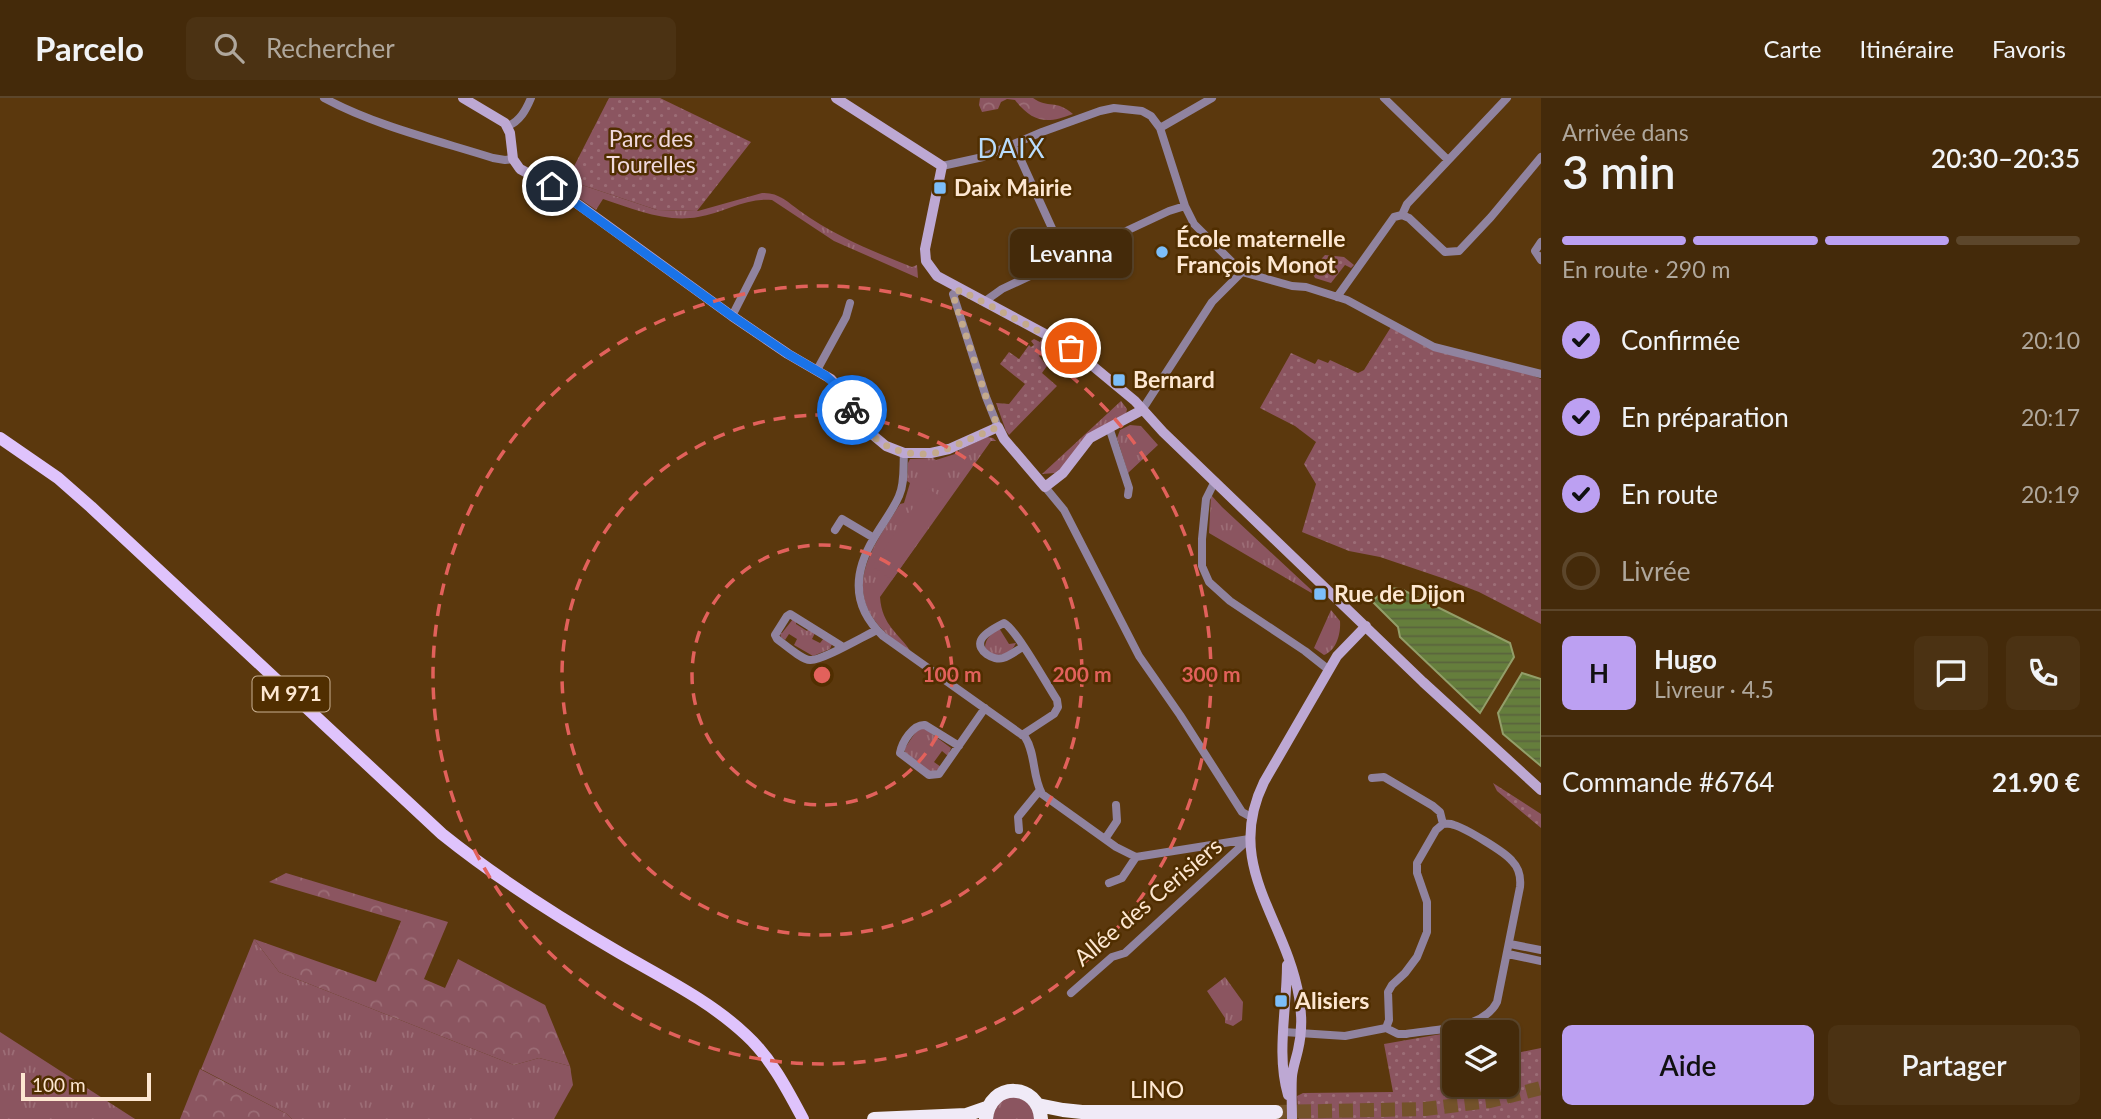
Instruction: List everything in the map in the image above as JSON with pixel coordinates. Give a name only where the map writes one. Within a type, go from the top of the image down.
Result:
[{"type":"highway","name":"LINO","points":[[874,1119],[988,1113],[998,1096],[1015,1091],[1028,1095],[1039,1112],[1054,1109],[1082,1112],[1276,1112]]},
{"type":"main road","name":"M 971","points":[[0,438],[58,478],[91,507],[442,834],[538,904],[686,992],[748,1036],[766,1056],[803,1119]]},
{"type":"street","points":[[324,98],[356,114],[441,142],[492,158],[513,159]]},
{"type":"street","points":[[463,98],[508,126],[513,159],[524,171],[557,189],[732,316],[817,370],[839,388],[857,419],[886,446],[904,453],[940,452],[998,427]]},
{"type":"street","points":[[508,126],[515,123],[525,111],[531,98]]},
{"type":"street","points":[[836,98],[942,166],[983,157],[1114,103],[1147,113],[1160,128],[1185,206],[1194,224],[1242,272],[1337,297],[1434,347],[1541,374]]},
{"type":"street","points":[[1160,128],[1212,98]]},
{"type":"street","points":[[1384,98],[1448,160]]},
{"type":"street","points":[[1402,215],[1407,204],[1507,98]]},
{"type":"street","points":[[1014,145],[1066,258]]},
{"type":"street","points":[[1337,297],[1391,219],[1402,215],[1409,218],[1445,252],[1459,251],[1541,157]]},
{"type":"street","points":[[942,166],[925,258],[928,267],[960,290],[1071,348],[1135,401],[1366,626],[1541,790]]},
{"type":"street","points":[[986,303],[1002,289],[1185,206]]},
{"type":"street","points":[[1541,242],[1535,251],[1541,260]]},
{"type":"street","points":[[732,316],[757,267],[762,251]]},
{"type":"street","points":[[1045,487],[1063,472],[1090,438],[1142,410],[1212,302],[1242,272]]},
{"type":"street","points":[[960,290],[953,295],[986,397],[1004,439],[1065,510],[1139,656],[1242,812],[1251,817]]},
{"type":"street","points":[[817,370],[846,317],[850,303]]},
{"type":"street","points":[[1109,427],[1129,488],[1128,495]]},
{"type":"street","points":[[904,453],[899,498],[862,562],[859,586],[863,608],[877,630],[1022,735],[1030,748],[1040,790],[1045,797],[1129,855],[1136,857],[1249,839]]},
{"type":"street","points":[[1215,481],[1206,499],[1202,539],[1202,566],[1209,582],[1230,601],[1329,670]]},
{"type":"street","points":[[835,530],[842,519],[874,538]]},
{"type":"street","points":[[843,647],[790,614],[775,635],[810,660],[843,647],[877,630]]},
{"type":"street","points":[[1022,735],[1054,714],[1058,707],[1057,700],[1023,646],[1009,625],[1004,623],[982,638],[980,643],[986,654],[996,659],[1004,658],[1023,646]]},
{"type":"street","points":[[1292,1113],[1292,1075],[1301,1033],[1299,997],[1294,975],[1252,863],[1249,839],[1251,817],[1264,782],[1341,650],[1366,626]]},
{"type":"street","points":[[959,746],[920,724],[915,727],[900,753],[929,775],[939,774],[959,746],[985,708]]},
{"type":"street","points":[[1372,778],[1384,777],[1433,806],[1440,812],[1443,824]]},
{"type":"street","points":[[1020,831],[1018,817],[1040,790]]},
{"type":"street","points":[[1105,839],[1116,821],[1116,805]]},
{"type":"street","points":[[1284,1032],[1345,1036],[1386,1028],[1398,1034],[1406,1034],[1467,1024],[1486,1017],[1497,1002],[1521,883],[1515,864],[1505,855],[1451,824],[1443,824],[1436,830],[1417,863],[1417,873],[1427,902],[1427,932],[1417,957],[1388,992],[1390,1020],[1386,1028]]},
{"type":"street","name":"Allée des Cerisiers","points":[[1071,993],[1112,957],[1125,953],[1249,839]]},
{"type":"street","points":[[1109,883],[1122,878],[1136,857]]},
{"type":"street","points":[[1510,944],[1541,950]]},
{"type":"street","points":[[1508,954],[1541,961]]},
{"type":"street","points":[[1287,959],[1283,1073],[1292,1113]]},
{"type":"green space","name":"Parc des Tourelles","points":[[609,98],[660,98],[751,142],[697,211],[657,210],[567,180]]},
{"type":"green space","points":[[980,98],[1033,98],[1067,109],[1073,114],[1056,119],[1041,119],[1028,113],[1015,100],[1007,99],[1001,102],[998,109],[982,112]]},
{"type":"green space","points":[[567,180],[657,210],[698,211],[762,193],[773,194],[854,242],[912,267],[917,265],[918,278],[834,241],[772,200],[744,203],[698,217],[674,218],[650,214],[603,199],[596,210],[563,187]]},
{"type":"green space","points":[[1325,255],[1344,257],[1354,265],[1351,268],[1345,265],[1331,283],[1315,278],[1311,270]]},
{"type":"green space","points":[[1391,327],[1432,350],[1524,372],[1541,379],[1541,624],[1479,592],[1448,580],[1380,557],[1349,551],[1302,532],[1316,484],[1304,464],[1316,442],[1295,426],[1260,408],[1291,353],[1315,364],[1318,359],[1328,363],[1330,360],[1358,373],[1364,370]]},
{"type":"green space","points":[[1042,338],[1063,349],[1074,360],[1063,354],[1059,358],[1046,348],[1039,356],[1047,366],[1042,373],[1057,386],[1009,435],[996,403],[1009,404],[1025,384],[1000,364],[1009,352],[1019,359],[1029,345],[1034,345],[1031,341],[1034,339],[1040,342]]},
{"type":"green space","points":[[1121,401],[1127,409],[1126,414],[1055,473],[1042,474]]},
{"type":"green space","points":[[1130,425],[1141,426],[1158,445],[1128,473],[1117,438],[1120,430]]},
{"type":"green space","points":[[987,437],[996,441],[991,441],[880,597],[884,615],[911,652],[888,635],[869,612],[863,580],[866,564],[881,534],[900,504],[904,503],[910,483],[907,481],[910,459],[936,460],[958,453],[959,450]]},
{"type":"green space","points":[[927,488],[947,501],[892,580],[872,566]]},
{"type":"green space","points":[[1211,495],[1222,507],[1320,598],[1209,533]]},
{"type":"green space","points":[[1331,610],[1340,621],[1340,631],[1335,646],[1324,655],[1314,648]]},
{"type":"green space","points":[[793,619],[807,631],[809,629],[815,633],[812,639],[820,643],[824,638],[832,644],[830,649],[813,656],[794,645],[797,639],[789,634],[785,640],[781,637],[780,633]]},
{"type":"green space","points":[[999,628],[1009,644],[1016,643],[1012,650],[993,655],[985,645],[989,636]]},
{"type":"green space","points":[[924,728],[951,748],[948,756],[942,751],[934,762],[941,767],[935,771],[928,771],[905,752],[917,730]]},
{"type":"green space","points":[[1493,783],[1541,814],[1541,828],[1497,791]]},
{"type":"green space","points":[[286,873],[448,922],[424,979],[445,988],[458,959],[545,1005],[570,1066],[539,1058],[514,1065],[279,972],[254,939],[376,982],[401,921],[269,882]]},
{"type":"green space","points":[[254,939],[279,972],[514,1065],[539,1058],[570,1066],[573,1085],[554,1119],[292,1119],[201,1069]]},
{"type":"green space","points":[[1225,977],[1243,1002],[1242,1020],[1233,1026],[1225,1023],[1225,1018],[1207,991]]},
{"type":"green space","points":[[0,1032],[135,1119],[0,1119]]},
{"type":"green space","points":[[1442,1034],[1442,1097],[1519,1097],[1519,1053],[1541,1048],[1541,1119],[1299,1119],[1297,1096],[1303,1093],[1393,1092],[1384,1044]]},
{"type":"green space","points":[[200,1069],[287,1114],[292,1119],[180,1119]]},
{"type":"green space","points":[[1011,1096],[1028,1103],[1035,1119],[992,1119],[998,1101]]},
{"type":"shaded area","points":[[1388,588],[1401,589],[1510,643],[1514,657],[1480,713],[1400,637],[1398,627],[1372,601]]},
{"type":"shaded area","points":[[1522,673],[1541,679],[1541,766],[1503,734],[1498,713]]},
{"type":"tunnel","points":[[1276,1112],[1425,1109],[1490,1101],[1541,1088]]},
{"type":"way so far","points":[[852,410],[877,440],[904,453],[940,452],[998,427],[953,295],[960,290],[1071,348]]},
{"type":"place","name":"Daix Mairie","points":[[940,188]]},
{"type":"place","name":"École maternelle François Monot","points":[[1162,252]]},
{"type":"place","name":"Levanna","points":[[1071,348]]},
{"type":"place","name":"Bernard","points":[[1119,380]]},
{"type":"place","name":"Rue de Dijon","points":[[1320,594]]},
{"type":"place","name":"Alisiers","points":[[1281,1001]]},
{"type":"district","name":"DAIX","points":[[1012,149]]},
{"type":"route","points":[[552,186],[732,316],[826,376],[844,394],[852,410]]}]
